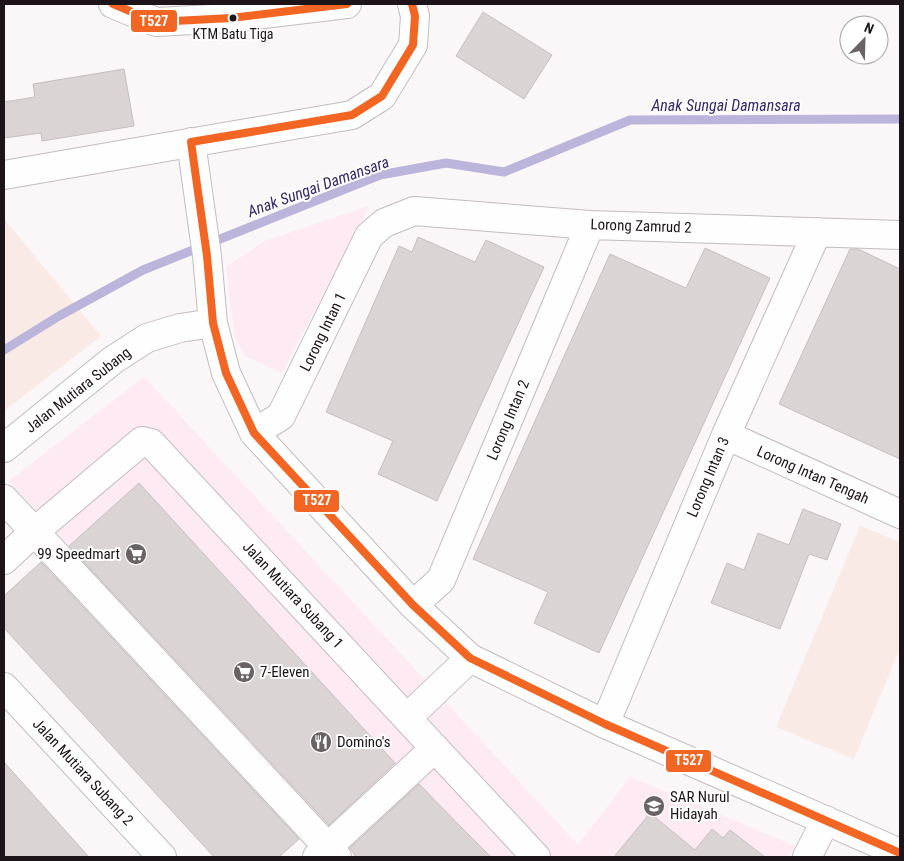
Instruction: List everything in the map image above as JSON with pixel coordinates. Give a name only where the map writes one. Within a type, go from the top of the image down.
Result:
[{"type":"street","points":[[112,4],[156,22],[231,18],[348,4]]},
{"type":"street","points":[[4,175],[352,115],[382,96],[413,45],[415,16],[412,4]]},
{"type":"street","points":[[191,142],[207,256],[213,323],[226,373],[254,433],[413,604],[470,658],[605,724],[900,853]]},
{"type":"street","name":"Lorong Zamrud 2","points":[[384,223],[414,212],[590,225],[900,235]]},
{"type":"street","name":"Lorong Intan 1","points":[[254,433],[281,416],[369,236],[384,223]]},
{"type":"street","name":"Lorong Intan 2","points":[[413,604],[441,580],[590,225]]},
{"type":"street","name":"Lorong Intan 3","points":[[605,724],[726,435],[817,232]]},
{"type":"street","name":"Jalan Mutiara Subang","points":[[4,448],[112,360],[147,338],[180,328],[213,323]]},
{"type":"street","name":"Lorong Intan Tengah","points":[[726,435],[900,514]]},
{"type":"street","name":"Jalan Mutiara Subang 1","points":[[34,532],[142,441],[151,443],[536,857]]},
{"type":"street","points":[[4,499],[327,854],[435,748]]},
{"type":"street","points":[[4,560],[34,532]]},
{"type":"street","points":[[407,718],[470,658]]},
{"type":"street","name":"Jalan Mutiara Subang 2","points":[[4,687],[162,857]]},
{"type":"street","points":[[807,857],[826,820]]},
{"type":"shaded area","points":[[369,206],[282,373],[245,356],[235,338],[226,267],[265,241]]},
{"type":"shaded area","points":[[4,219],[101,336],[4,411]]},
{"type":"shaded area","points":[[144,377],[578,845],[630,777],[795,846],[789,857],[354,857],[9,481]]},
{"type":"shaded area","points":[[860,526],[900,542],[900,648],[854,759],[776,727]]},
{"type":"building","points":[[483,12],[552,55],[524,99],[456,56]]},
{"type":"building","points":[[124,69],[134,126],[42,141],[41,133],[4,138],[4,102],[35,97],[33,84]]},
{"type":"building","points":[[418,237],[475,262],[486,240],[544,267],[437,501],[378,474],[393,441],[326,412],[399,246],[412,252]]},
{"type":"building","points":[[705,248],[770,278],[599,653],[534,623],[548,592],[473,559],[610,254],[686,288]]},
{"type":"building","points":[[850,249],[858,249],[900,269],[900,459],[779,404]]},
{"type":"building","points":[[139,483],[395,763],[329,825],[69,546]]},
{"type":"building","points":[[803,509],[841,524],[827,560],[809,554],[780,629],[711,603],[727,563],[744,570],[758,533],[789,545]]},
{"type":"building","points":[[41,562],[299,839],[279,857],[214,857],[4,628],[4,596]]},
{"type":"building","points":[[4,762],[45,808],[89,857],[4,857]]},
{"type":"building","points":[[419,784],[491,857],[356,857],[350,848]]},
{"type":"building","points":[[650,813],[695,850],[712,829],[723,838],[730,830],[765,857],[614,857]]},
{"type":"waterway","name":"Anak Sungai Damansara","points":[[4,350],[59,316],[143,270],[380,175],[446,163],[504,172],[630,120],[900,119]]},
{"type":"transit line","name":"T527","points":[[113,4],[156,22],[231,18],[347,4]]},
{"type":"transit line","name":"T527","points":[[412,4],[415,16],[413,45],[382,96],[352,115],[191,142],[207,256],[213,323],[226,373],[254,433],[413,605],[470,658],[605,724],[900,853]]},
{"type":"place","name":"KTM Batu Tiga","points":[[233,18]]},
{"type":"place","name":"99 Speedmart","points":[[136,554]]},
{"type":"place","name":"7-Eleven","points":[[244,672]]},
{"type":"place","name":"Domino's","points":[[321,742]]},
{"type":"place","name":"SAR Nurul Hidayah","points":[[654,806]]}]
